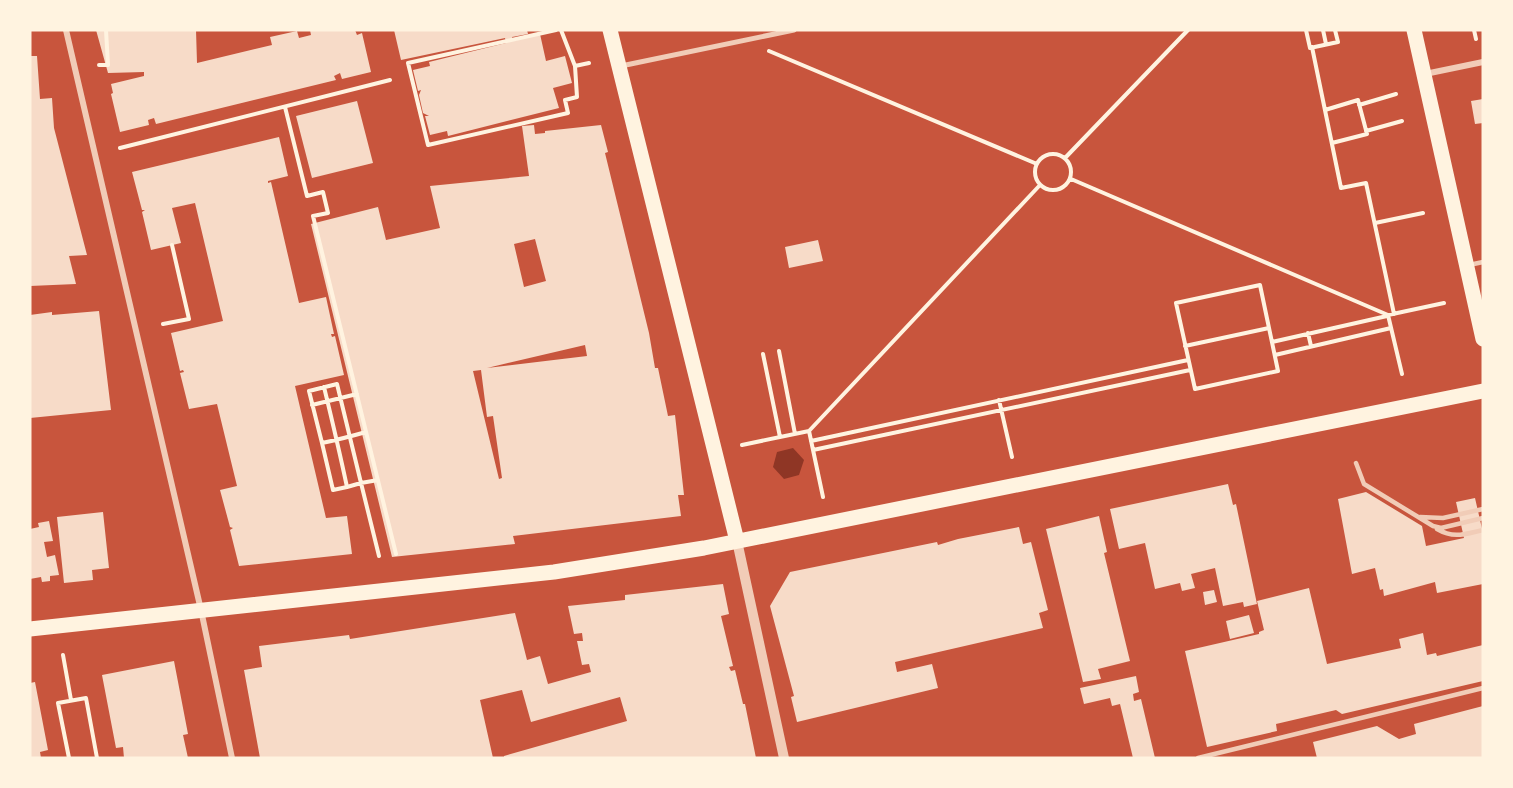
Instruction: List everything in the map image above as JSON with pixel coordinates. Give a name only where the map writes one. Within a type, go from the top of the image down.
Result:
[{"type":"main road","points":[[610,30],[736,541]]},
{"type":"main road","points":[[1414,30],[1483,339]]},
{"type":"main road","points":[[30,629],[554,572],[736,541],[1483,391]]},
{"type":"street","points":[[66,30],[201,610],[232,758]]},
{"type":"street","points":[[619,66],[794,30]]},
{"type":"street","points":[[1424,74],[1483,62]]},
{"type":"street","points":[[736,541],[784,758]]},
{"type":"lane","points":[[1467,265],[1483,262]]},
{"type":"lane","points":[[1356,463],[1364,484],[1447,535],[1483,530]]},
{"type":"lane","points":[[1418,517],[1443,518],[1483,509]]},
{"type":"lane","points":[[1432,526],[1441,528],[1483,518]]},
{"type":"lane","points":[[1198,758],[1483,688]]},
{"type":"path","points":[[99,65],[108,65],[106,30]]},
{"type":"path","points":[[556,30],[408,63],[428,145],[568,113],[565,100],[577,97],[575,66],[561,30]]},
{"type":"path","points":[[1065,158],[1188,30]]},
{"type":"path","points":[[1306,30],[1310,48],[1312,47],[1341,188],[1366,183],[1394,314]]},
{"type":"path","points":[[1323,30],[1326,44]]},
{"type":"path","points":[[1312,47],[1338,42],[1335,30]]},
{"type":"path","points":[[1474,30],[1476,39]]},
{"type":"path","points":[[744,41],[1036,164]]},
{"type":"path","points":[[575,66],[589,63]]},
{"type":"path","points":[[120,148],[390,80]]},
{"type":"path","points":[[1359,105],[1396,94]]},
{"type":"path","points":[[1325,110],[1358,100],[1367,134],[1332,143]]},
{"type":"path","points":[[285,107],[307,196],[322,192],[328,213],[314,216],[396,554]]},
{"type":"path","points":[[1366,131],[1402,121]]},
{"type":"path","points":[[1059,154],[1065,158],[1072,170],[1071,179],[1067,185],[1058,190],[1047,190],[1035,178],[1036,164],[1042,157],[1059,154]]},
{"type":"path","points":[[1071,179],[1388,315]]},
{"type":"path","points":[[742,445],[809,431],[1040,185]]},
{"type":"path","points":[[1375,223],[1423,213]]},
{"type":"path","points":[[163,324],[189,319],[172,245]]},
{"type":"path","points":[[1260,285],[1269,328],[1278,371],[1195,389],[1176,303],[1260,285]]},
{"type":"path","points":[[1272,342],[1444,303]]},
{"type":"path","points":[[1388,315],[1402,374]]},
{"type":"path","points":[[1185,346],[1269,328]]},
{"type":"path","points":[[1275,355],[1391,328]]},
{"type":"path","points":[[1308,333],[1311,346]]},
{"type":"path","points":[[779,351],[795,434]]},
{"type":"path","points":[[763,354],[780,437]]},
{"type":"path","points":[[811,441],[1188,360]]},
{"type":"path","points":[[1155,367],[1157,378]]},
{"type":"path","points":[[813,450],[1190,370]]},
{"type":"path","points":[[1082,382],[1085,393]]},
{"type":"path","points":[[378,480],[361,483],[333,490],[309,391],[338,384],[361,483],[379,556]]},
{"type":"path","points":[[324,387],[347,487]]},
{"type":"path","points":[[312,405],[357,394]]},
{"type":"path","points":[[999,400],[1012,457]]},
{"type":"path","points":[[878,426],[880,436]]},
{"type":"path","points":[[809,431],[823,497]]},
{"type":"path","points":[[322,443],[366,432]]},
{"type":"path","points":[[63,656],[71,700]]},
{"type":"path","points":[[69,758],[58,703],[86,698],[97,758]]},
{"type":"shaded area","points":[[793,448],[804,460],[799,475],[784,479],[773,467],[777,452]]},
{"type":"building","points":[[96,30],[196,30],[197,63],[272,45],[270,37],[297,31],[299,38],[311,35],[310,30],[355,30],[357,35],[362,33],[371,72],[342,79],[340,73],[334,76],[336,80],[156,124],[154,118],[148,120],[149,125],[120,132],[111,94],[113,93],[111,84],[144,76],[144,72],[108,73]]},
{"type":"building","points":[[394,30],[527,30],[528,34],[512,37],[513,41],[540,34],[546,61],[565,56],[572,83],[553,88],[559,108],[448,136],[447,131],[430,135],[425,116],[429,116],[423,113],[419,95],[421,90],[418,91],[413,70],[430,66],[429,62],[506,43],[505,38],[401,60]]},
{"type":"building","points":[[30,56],[37,56],[40,99],[52,98],[54,128],[87,255],[69,256],[76,284],[30,286]]},
{"type":"building","points":[[1483,99],[1483,123],[1475,124],[1471,101]]},
{"type":"building","points":[[357,101],[373,163],[312,178],[296,116]]},
{"type":"building","points":[[534,125],[535,134],[601,125],[608,152],[605,153],[649,333],[655,368],[658,368],[668,416],[675,415],[684,495],[678,495],[681,516],[513,536],[515,544],[392,557],[311,224],[378,207],[386,240],[440,228],[430,186],[529,176],[522,126]],"holes":[[[535,239],[546,281],[524,287],[514,244]],[[585,345],[587,356],[487,368]],[[481,370],[487,417],[493,416],[502,478],[499,479],[473,371]]]},
{"type":"building","points":[[279,137],[288,176],[268,181],[268,183],[271,182],[299,303],[326,297],[334,334],[331,334],[332,337],[335,336],[344,375],[295,386],[326,518],[347,516],[352,554],[239,566],[230,530],[233,528],[230,527],[220,490],[237,486],[217,404],[189,409],[180,373],[184,372],[180,371],[171,333],[223,321],[195,203],[172,208],[181,243],[151,250],[142,212],[145,210],[142,210],[132,172]]},
{"type":"building","points":[[818,240],[823,261],[789,268],[785,247]]},
{"type":"building","points":[[99,311],[111,410],[30,418],[30,315]]},
{"type":"building","points":[[1228,484],[1233,505],[1236,504],[1257,604],[1244,607],[1243,602],[1223,606],[1215,568],[1191,574],[1195,588],[1182,591],[1180,583],[1155,589],[1145,543],[1119,549],[1110,509]]},
{"type":"building","points":[[1366,492],[1422,526],[1426,546],[1464,538],[1456,502],[1475,498],[1483,533],[1483,584],[1437,593],[1435,582],[1384,596],[1383,589],[1380,590],[1375,568],[1352,574],[1338,499]]},
{"type":"building","points":[[103,512],[109,568],[92,570],[93,580],[64,583],[57,517]]},
{"type":"building","points":[[1099,516],[1107,552],[1104,553],[1130,661],[1098,669],[1101,679],[1083,682],[1046,529]]},
{"type":"building","points":[[49,521],[53,541],[44,542],[47,557],[55,555],[59,575],[50,576],[50,581],[42,582],[41,577],[30,579],[30,529],[39,527],[38,523]]},
{"type":"building","points":[[1019,527],[1023,544],[1031,542],[1048,610],[1039,613],[1043,628],[895,662],[897,672],[932,664],[938,688],[797,722],[791,697],[794,696],[770,606],[790,572],[937,542],[938,545]]},
{"type":"building","points":[[723,584],[729,614],[721,616],[733,666],[729,667],[731,671],[735,670],[743,704],[745,704],[756,758],[504,758],[504,756],[627,721],[620,697],[531,722],[522,690],[480,700],[493,758],[260,758],[244,670],[262,667],[259,646],[349,635],[350,639],[515,613],[527,660],[540,656],[548,684],[591,672],[589,664],[582,665],[577,641],[583,641],[582,633],[574,634],[568,606],[625,600],[625,595]]},
{"type":"building","points":[[1309,588],[1327,664],[1401,648],[1399,639],[1423,633],[1427,655],[1436,653],[1437,656],[1483,645],[1483,681],[1342,714],[1336,710],[1276,724],[1277,731],[1207,747],[1185,651],[1259,634],[1264,630],[1257,601]]},
{"type":"building","points":[[1214,590],[1217,602],[1205,605],[1203,592]]},
{"type":"building","points":[[1249,615],[1254,633],[1230,639],[1226,621]]},
{"type":"building","points":[[174,661],[188,734],[183,735],[188,758],[124,758],[123,747],[116,748],[102,675]]},
{"type":"building","points":[[1136,676],[1139,692],[1133,694],[1134,701],[1141,699],[1155,758],[1133,758],[1120,704],[1112,706],[1110,698],[1084,704],[1080,688]]},
{"type":"building","points":[[35,682],[48,750],[40,752],[41,758],[30,758],[30,683]]},
{"type":"building","points":[[1483,706],[1483,758],[1317,758],[1313,742],[1377,726],[1399,739],[1416,734],[1414,724]]}]
